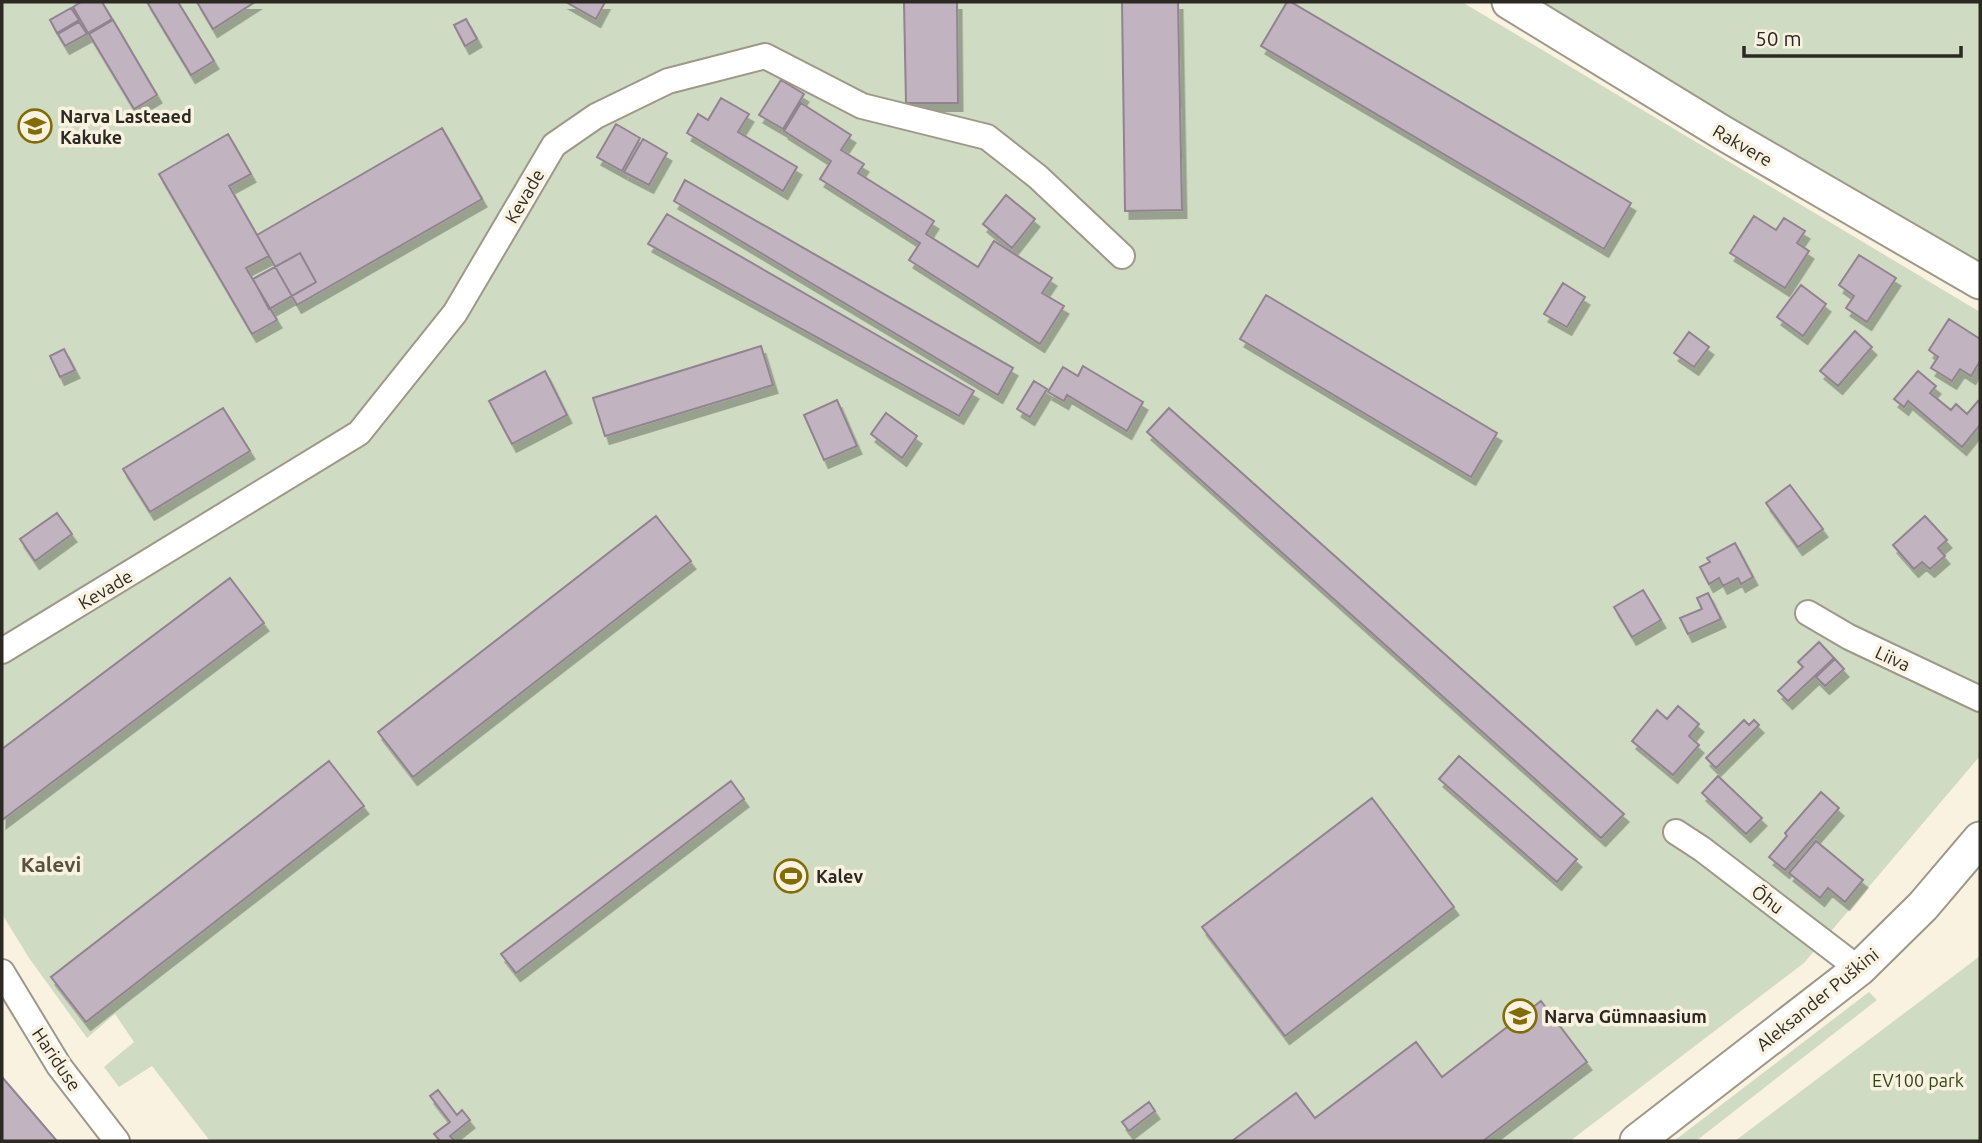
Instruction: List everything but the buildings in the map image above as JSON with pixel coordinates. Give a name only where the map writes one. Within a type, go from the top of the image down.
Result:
[{"type":"street","name":"Rakvere","points":[[1509,2],[1723,133],[1980,282]]},
{"type":"street","name":"Kevade","points":[[2,651],[359,433],[455,313],[554,145],[596,116],[668,81],[765,56],[862,106],[987,137],[1038,177],[1122,256]]},
{"type":"street","name":"Liiva","points":[[1808,612],[1849,638],[1980,699]]},
{"type":"street","name":"Õhu","points":[[1676,832],[1858,969]]},
{"type":"street","name":"Aleksander Puškini","points":[[1637,1141],[1858,969],[1923,906],[1980,839]]},
{"type":"street","name":"Hariduse","points":[[2,972],[59,1066],[117,1141]]},
{"type":"green space","points":[[2,2],[1462,2],[1980,312],[1980,756],[1804,963],[1570,1141],[210,1141],[152,1066],[119,1087],[104,1067],[134,1042],[115,1014],[87,1038],[29,958],[2,914]]},
{"type":"green space","points":[[1502,2],[1980,2],[1980,284]]},
{"type":"green space","name":"EV100 park","points":[[1980,956],[1980,1141],[1735,1141]]},
{"type":"green space","points":[[1869,992],[1877,1000],[1696,1141],[1674,1141]]},
{"type":"place","name":"Narva Lasteaed Kakuke","points":[[35,126]]},
{"type":"place","name":"Kalev","points":[[791,876]]},
{"type":"place","name":"Narva Gümnaasium","points":[[1520,1016]]},
{"type":"district","name":"Kalevi","points":[[51,864]]}]
